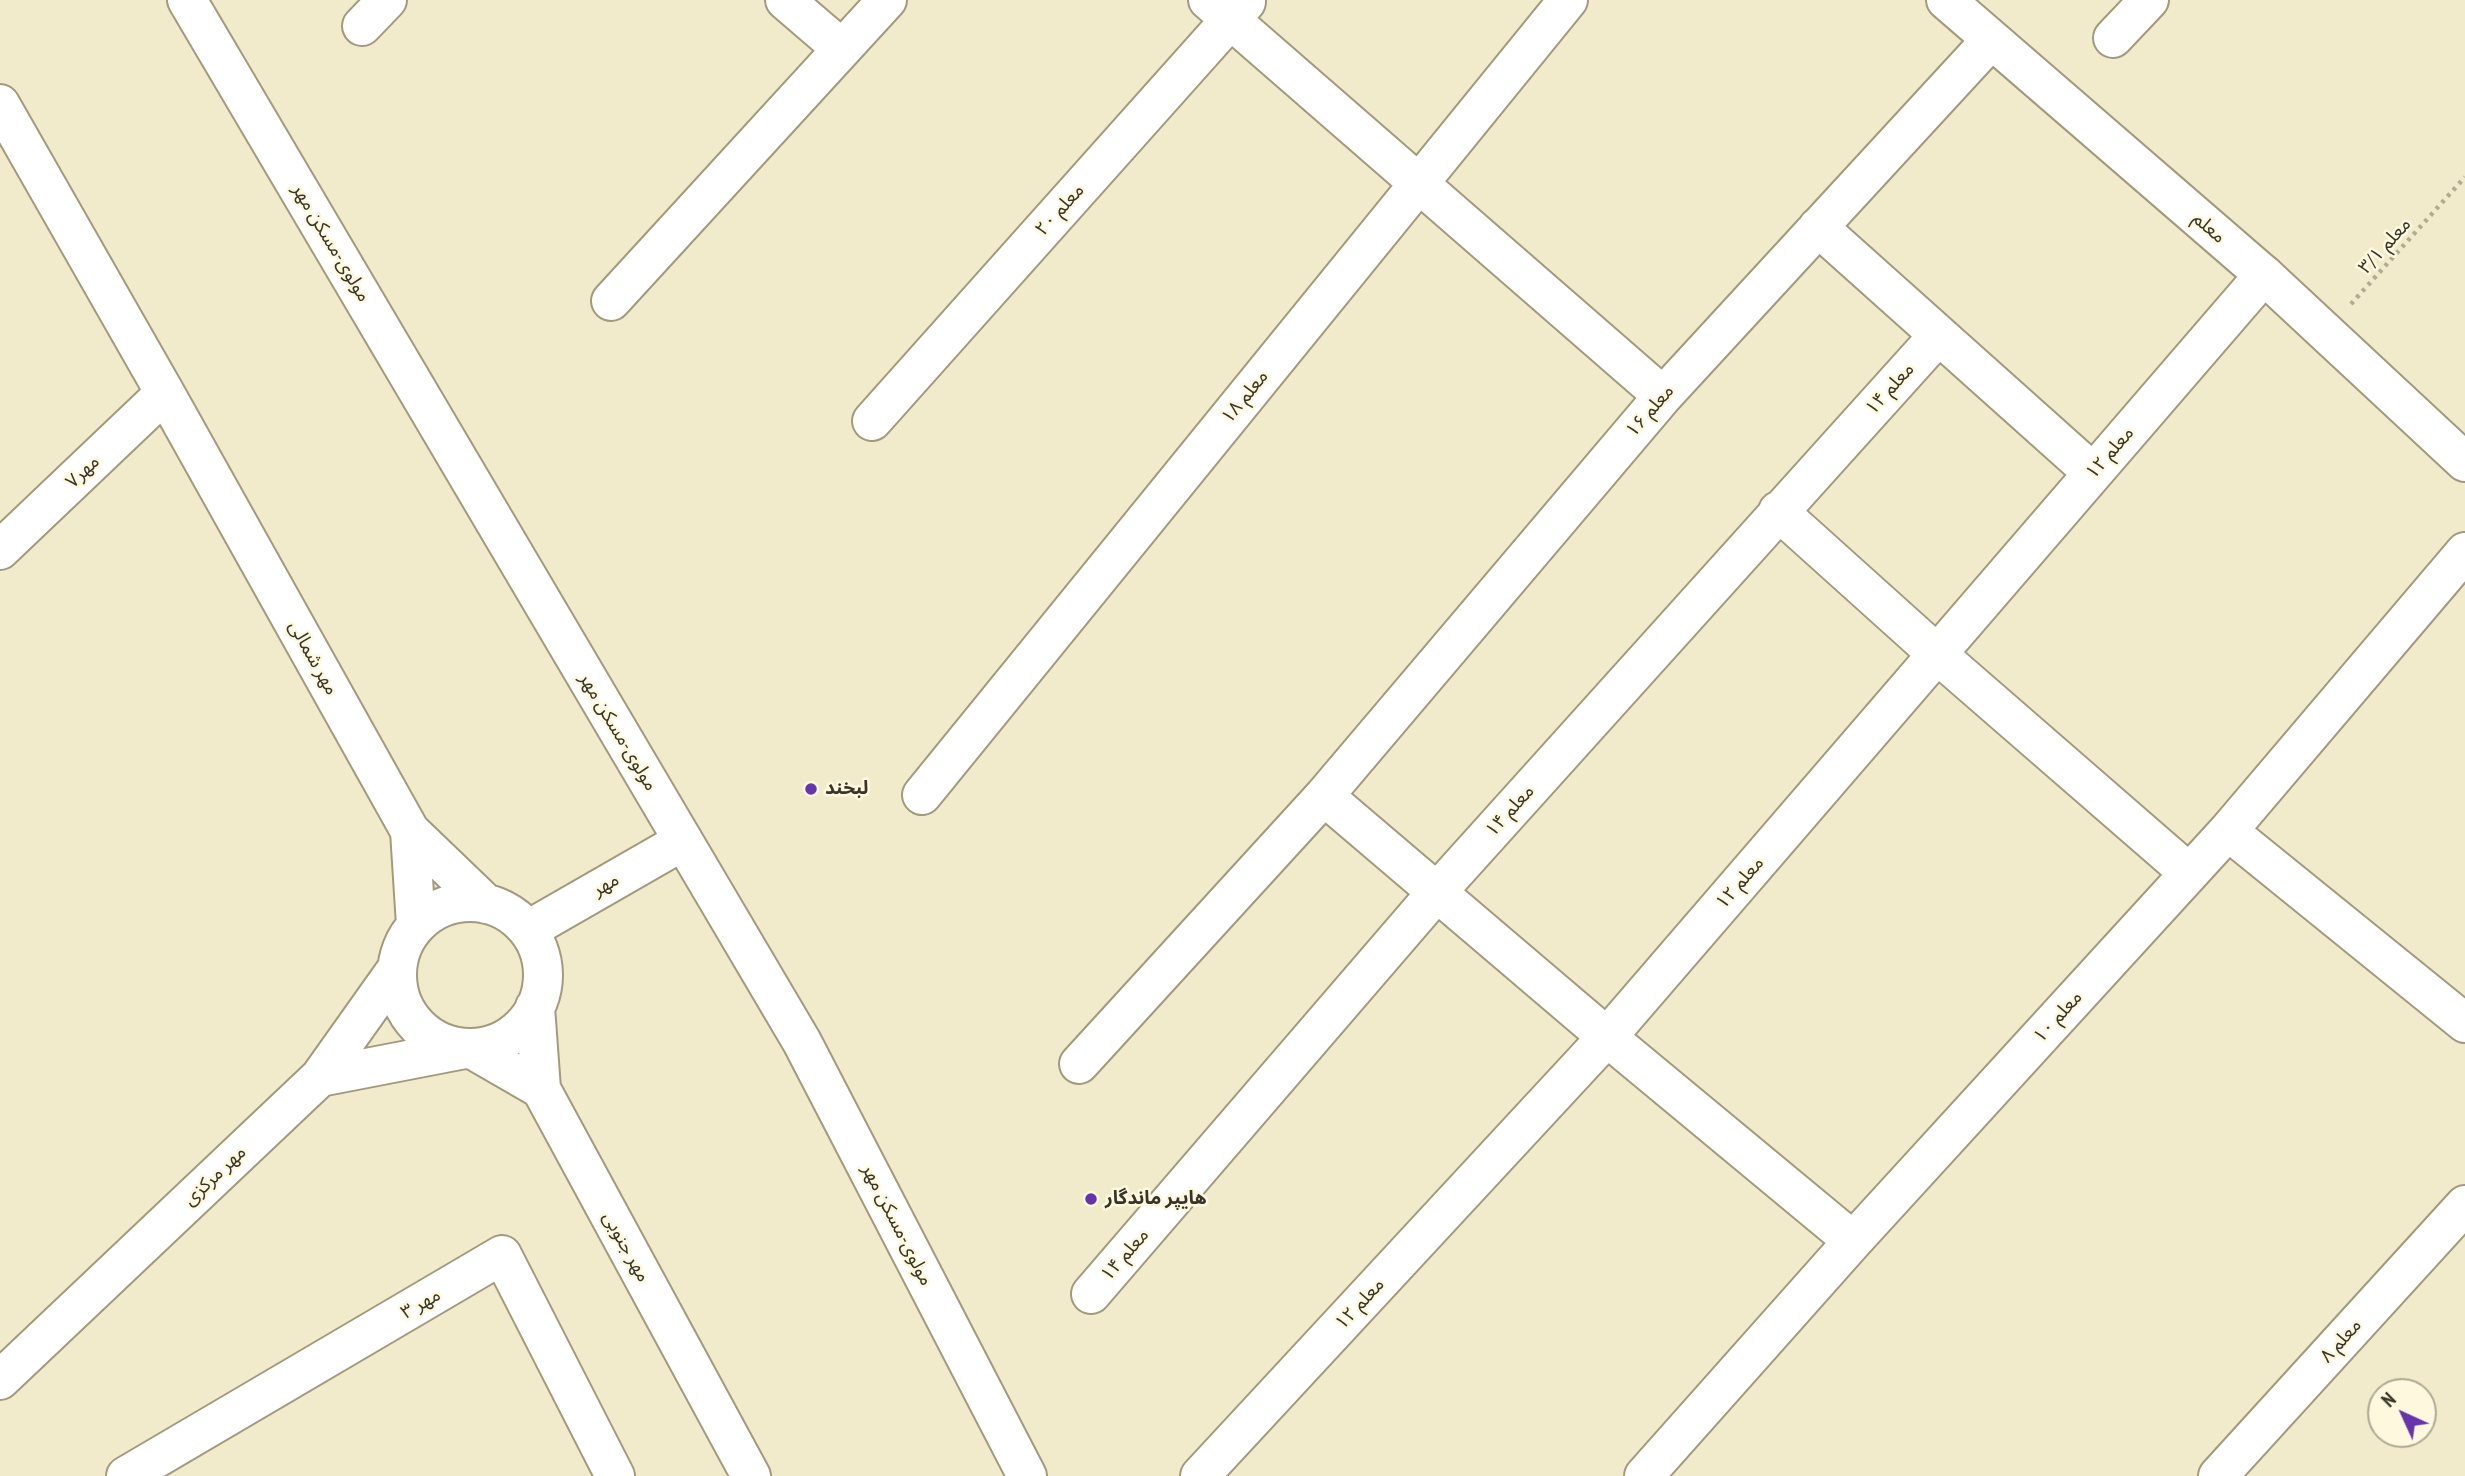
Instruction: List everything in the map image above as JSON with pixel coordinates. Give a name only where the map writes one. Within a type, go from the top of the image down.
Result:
[{"type":"street","name":"مولوی-مسکن مهر","points":[[187,0],[802,1042],[1027,1476]]},
{"type":"street","points":[[785,0],[842,49]]},
{"type":"street","points":[[611,301],[887,0]]},
{"type":"street","name":"معلم ۱۸","points":[[922,795],[1568,0]]},
{"type":"street","name":"معلم","points":[[1946,0],[2264,275],[2465,462]]},
{"type":"street","points":[[2113,38],[2149,0]]},
{"type":"street","points":[[1229,6],[1418,184],[1663,396]]},
{"type":"street","name":"معلم ۲۰","points":[[872,421],[1229,6]]},
{"type":"street","name":"معلم ۱۶","points":[[1079,1064],[1324,796],[1663,396],[1991,40]]},
{"type":"street","name":"مهر شمالی","points":[[0,104],[410,831],[486,904]]},
{"type":"street","points":[[1818,227],[2093,472]]},
{"type":"street","name":"معلم ۱۲","points":[[1200,1476],[1607,1037],[2264,275]]},
{"type":"street","name":"معلم ۱۴","points":[[1091,1294],[1437,892],[1938,336]]},
{"type":"street","name":"مهر۷","points":[[0,550],[165,393]]},
{"type":"street","points":[[1779,511],[1937,654],[2189,873]]},
{"type":"street","name":"معلم ۱۰","points":[[1652,1473],[1853,1241],[2228,831],[2465,552]]},
{"type":"street","points":[[1324,796],[1607,1037],[1853,1241]]},
{"type":"street","points":[[410,831],[416,925]]},
{"type":"street","points":[[2228,831],[2465,1023]]},
{"type":"street","name":"مهر","points":[[528,930],[683,841]]},
{"type":"street","points":[[320,1077],[470,1048],[492,1044],[510,1036],[524,1024],[535,1007],[542,988],[538,948],[528,930],[510,913],[486,904],[461,902],[437,909],[416,925],[402,946],[396,970],[399,994],[409,1016],[425,1033],[446,1044],[470,1048],[541,1089]]},
{"type":"street","name":"مهر مرکزی","points":[[0,1380],[320,1077],[396,970]]},
{"type":"street","name":"مهر جنوبی","points":[[535,1007],[541,1089],[751,1476]]},
{"type":"street","name":"معلم ۸","points":[[2218,1476],[2465,1205]]},
{"type":"street","name":"مهر ۳","points":[[125,1476],[502,1255],[615,1476]]},
{"type":"path","name":"معلم ۳/۱","points":[[2326,333],[2465,177]]},
{"type":"place","name":"لبخند","points":[[811,789]]},
{"type":"place","name":"هایپر ماندگار","points":[[1091,1199]]}]
